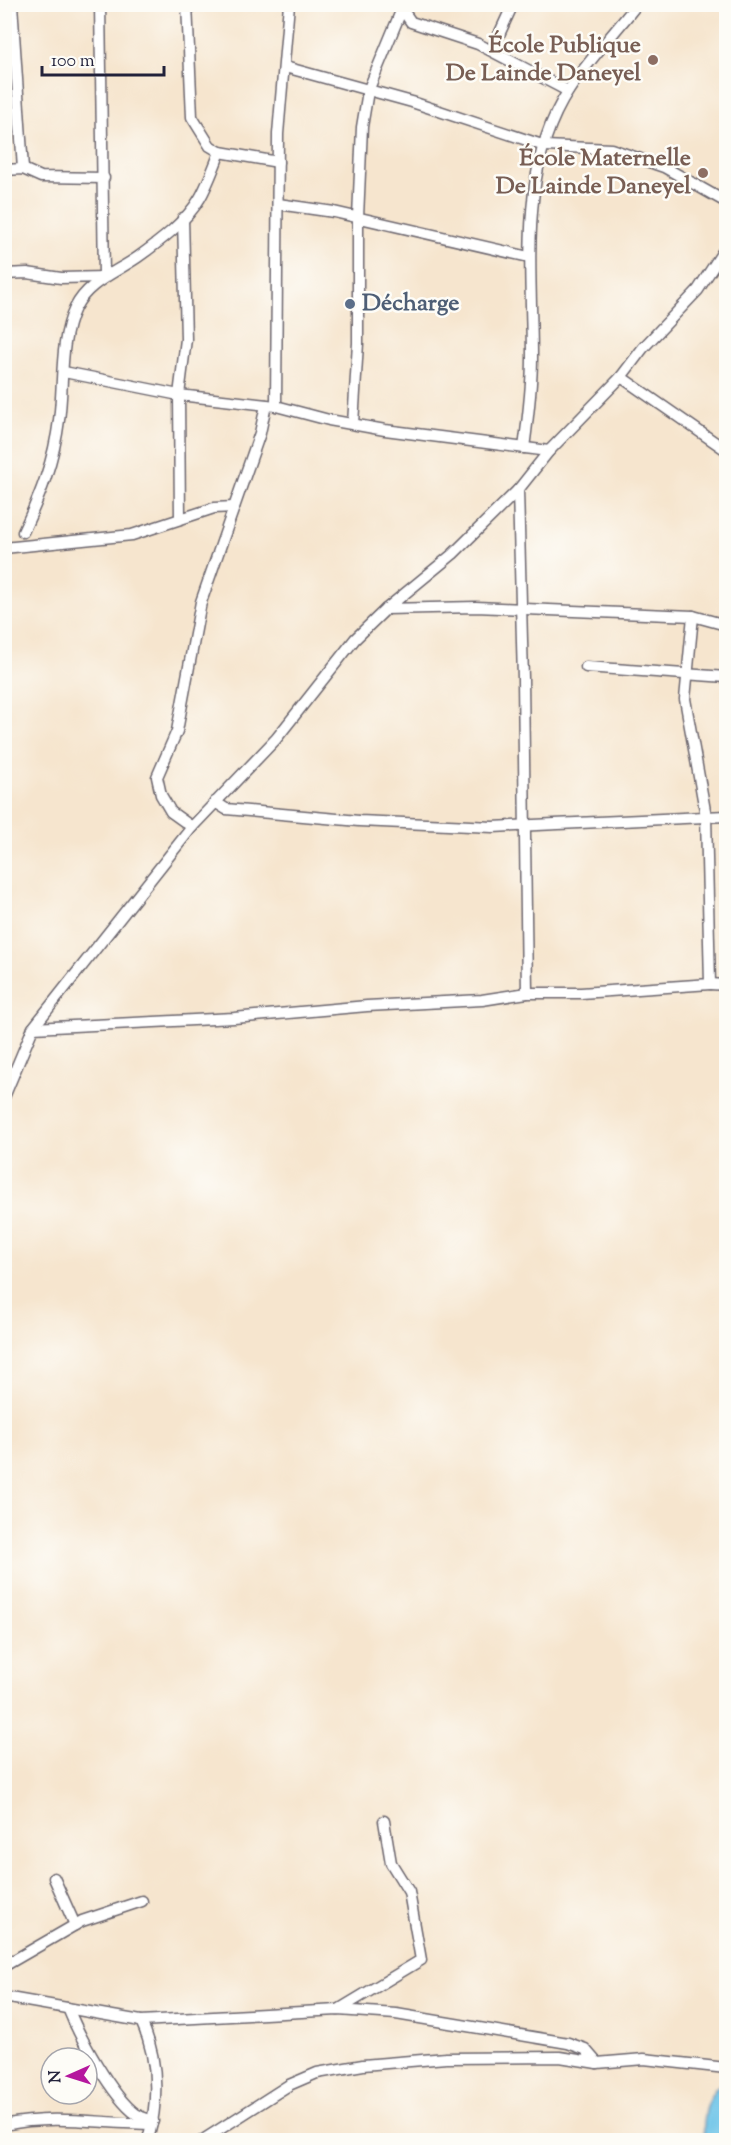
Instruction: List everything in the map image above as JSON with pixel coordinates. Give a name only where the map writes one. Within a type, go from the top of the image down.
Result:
[{"type":"street","points":[[12,4],[22,169]]},
{"type":"street","points":[[100,4],[104,277]]},
{"type":"street","points":[[187,4],[192,117],[210,146],[220,152],[278,162]]},
{"type":"street","points":[[192,826],[171,812],[161,795],[157,777],[177,731],[201,602],[271,405],[278,204],[278,134],[289,4]]},
{"type":"street","points":[[492,50],[513,4]]},
{"type":"street","points":[[524,448],[532,359],[529,257],[538,170],[545,146],[568,91],[637,4]]},
{"type":"street","points":[[401,6],[411,22],[442,30],[492,50],[568,91]]},
{"type":"street","points":[[353,424],[358,343],[358,217],[362,127],[368,91],[401,6]]},
{"type":"street","points":[[285,68],[422,105],[545,146],[611,149],[664,167],[726,202]]},
{"type":"street","points":[[23,532],[44,486],[52,460],[67,336],[75,308],[83,296],[104,277],[137,258],[183,218],[200,199],[220,152]]},
{"type":"street","points":[[4,170],[22,169],[41,177],[104,178]]},
{"type":"street","points":[[278,204],[358,217],[529,257]]},
{"type":"street","points":[[180,519],[179,395],[186,339],[183,218]]},
{"type":"street","points":[[4,1097],[33,1028],[192,826],[276,739],[355,639],[386,609],[453,554],[518,490],[549,451],[621,377],[643,348],[698,290],[726,247]]},
{"type":"street","points":[[4,274],[27,273],[61,278],[104,277]]},
{"type":"street","points":[[64,372],[179,395],[271,405],[353,424],[549,451]]},
{"type":"street","points":[[621,377],[726,450]]},
{"type":"street","points":[[518,490],[527,993]]},
{"type":"street","points":[[4,548],[132,534],[214,508],[234,507]]},
{"type":"street","points":[[386,609],[521,609],[693,616],[726,625]]},
{"type":"street","points":[[693,616],[685,699],[706,816],[710,984]]},
{"type":"street","points":[[586,667],[726,677]]},
{"type":"street","points":[[215,802],[226,809],[359,821],[524,827],[726,816]]},
{"type":"street","points":[[33,1028],[263,1017],[367,1006],[482,1000],[527,993],[581,993],[710,984],[726,985]]},
{"type":"street","points":[[338,2010],[422,1960],[409,1892],[391,1863],[384,1821]]},
{"type":"street","points":[[54,1878],[75,1925]]},
{"type":"street","points":[[4,1966],[75,1925],[142,1901]]},
{"type":"street","points":[[4,1997],[141,2021],[338,2010],[396,2014],[568,2043],[585,2049],[597,2063]]},
{"type":"street","points":[[68,2008],[76,2029],[125,2105],[137,2115],[153,2123]]},
{"type":"street","points":[[141,2021],[154,2058],[156,2100],[148,2140]]},
{"type":"street","points":[[203,2140],[289,2085],[317,2073],[363,2065],[446,2058],[560,2057],[597,2063],[644,2059],[726,2068]]},
{"type":"street","points":[[4,2125],[30,2120],[75,2118],[117,2124],[153,2123]]},
{"type":"water","points":[[719,2085],[726,2090],[726,2135],[723,2140],[705,2140],[706,2111],[711,2095]]},
{"type":"place","name":"École Publique De Lainde Daneyel","points":[[653,60]]},
{"type":"place","name":"École Maternelle De Lainde Daneyel","points":[[703,173]]},
{"type":"place","name":"Décharge","points":[[350,304]]}]
